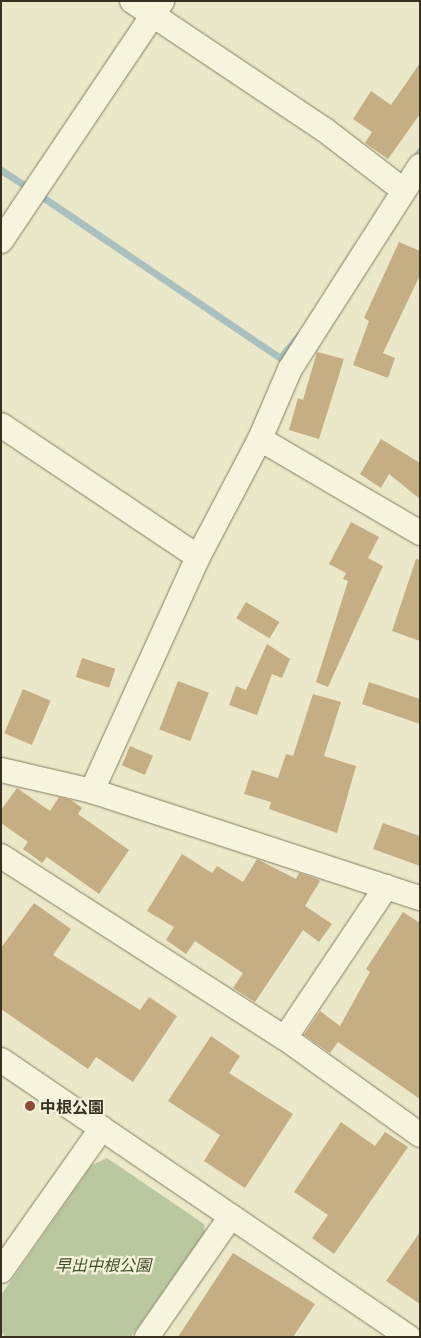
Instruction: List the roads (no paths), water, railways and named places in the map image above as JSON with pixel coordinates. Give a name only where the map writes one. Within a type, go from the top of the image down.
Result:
[{"type":"street","points":[[132,1],[157,8],[325,130],[403,190]]},
{"type":"street","points":[[1,241],[157,8]]},
{"type":"street","points":[[92,791],[198,557],[260,439],[290,369],[420,166]]},
{"type":"street","points":[[1,425],[198,557]]},
{"type":"street","points":[[260,439],[420,532]]},
{"type":"street","points":[[4,776],[92,791],[420,898]]},
{"type":"street","points":[[1,856],[285,1038],[420,1135]]},
{"type":"street","points":[[285,1038],[386,887]]},
{"type":"street","points":[[1,1060],[409,1337]]},
{"type":"street","points":[[1,1271],[102,1128]]},
{"type":"street","points":[[147,1337],[231,1216]]},
{"type":"waterway","points":[[413,162],[420,151]]},
{"type":"waterway","points":[[1,170],[30,189]]},
{"type":"waterway","points":[[38,194],[280,358],[299,335]]},
{"type":"place","name":"中根公園","points":[[30,1106]]},
{"type":"park label","name":"早出中根公園","points":[[103,1264]]}]
